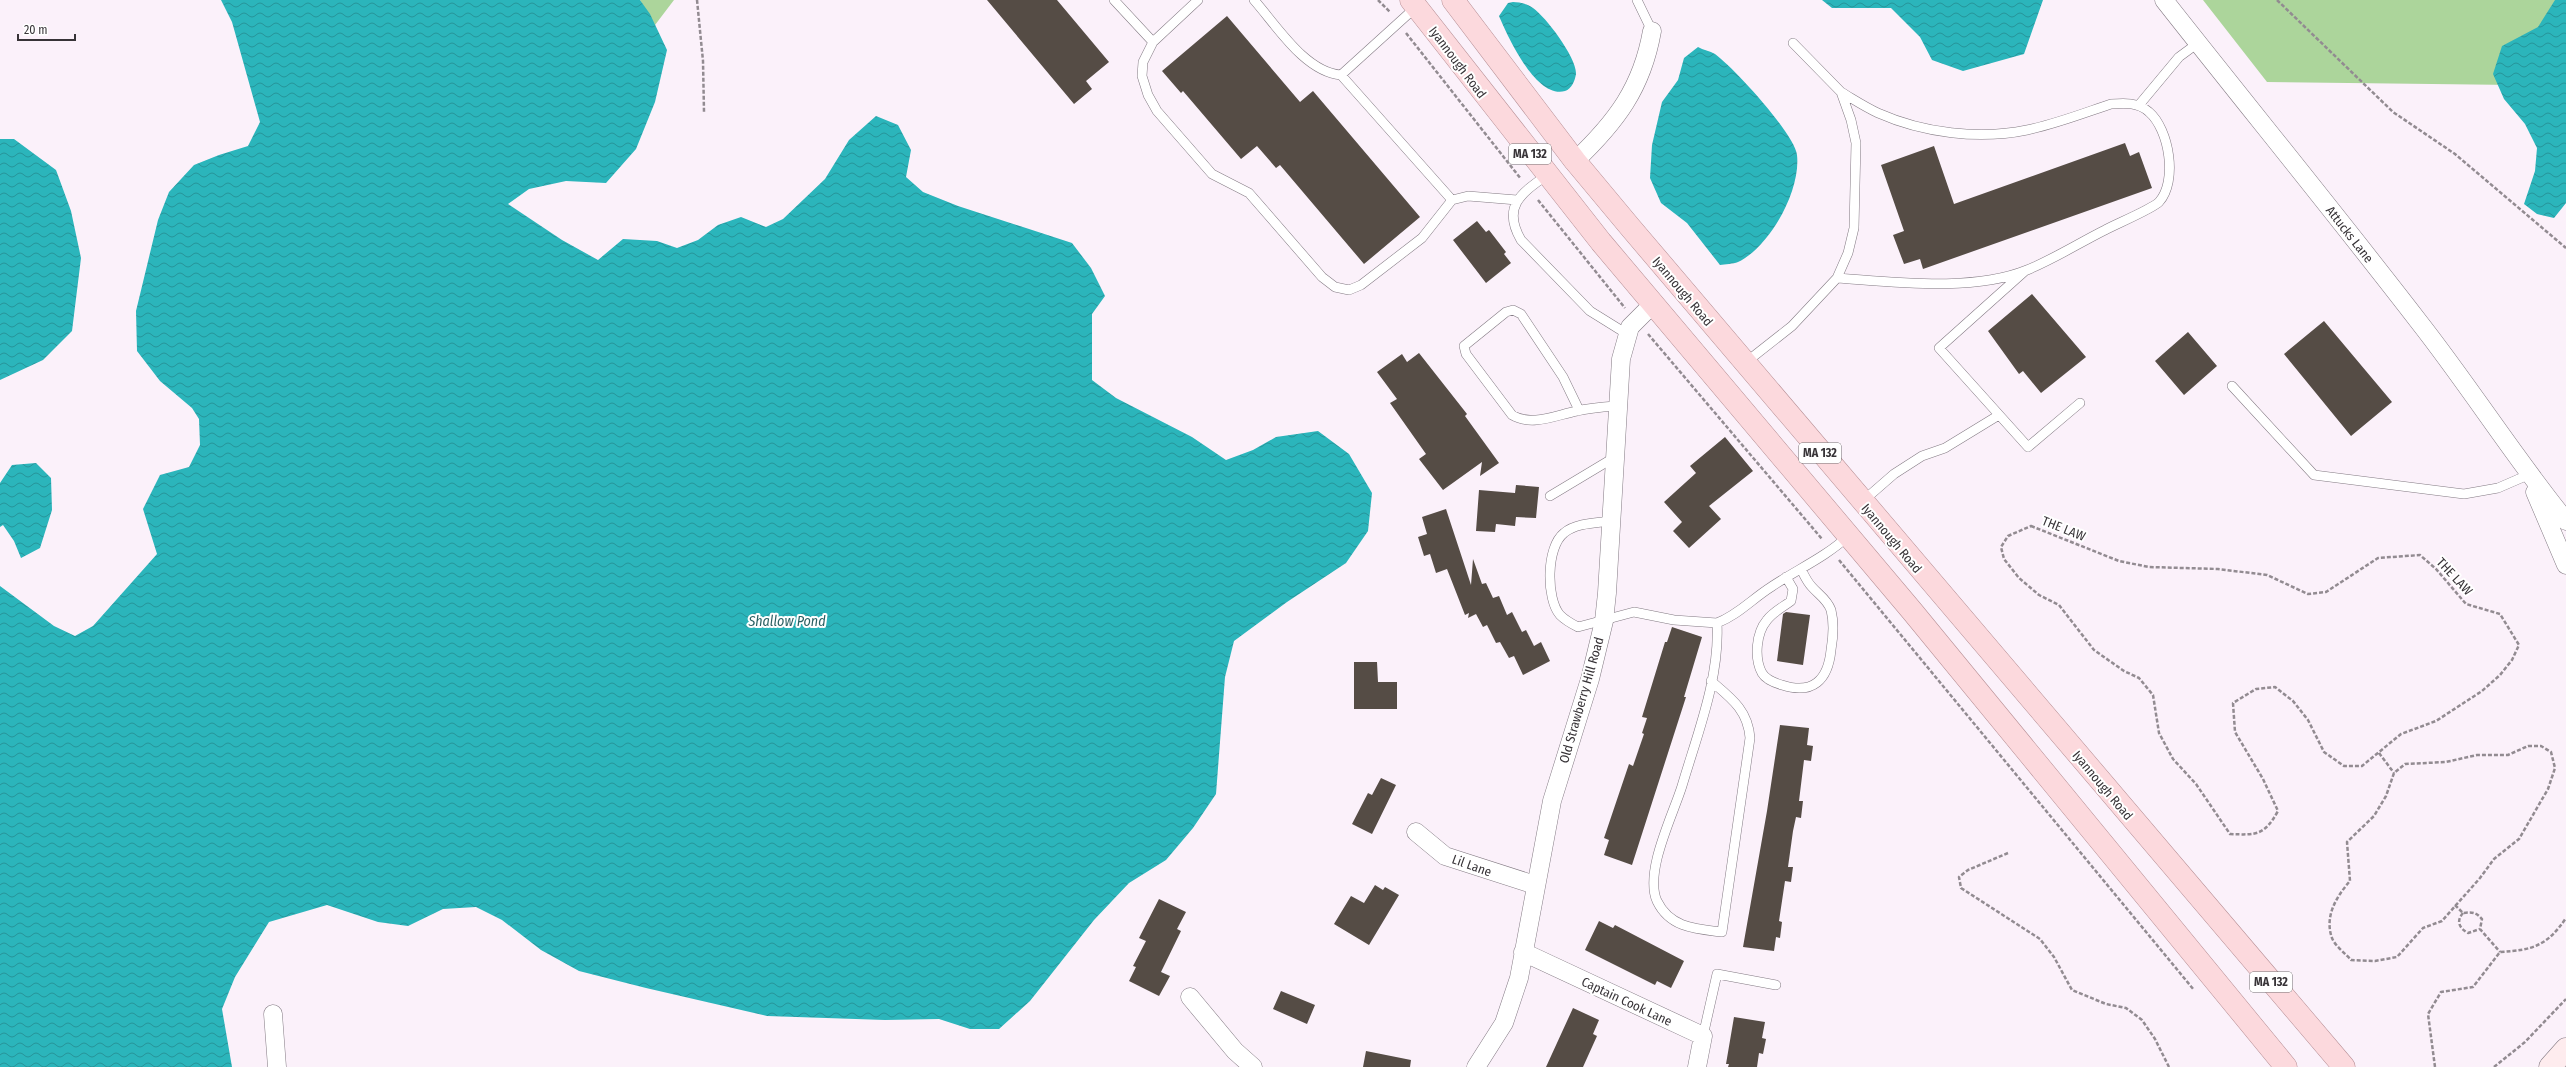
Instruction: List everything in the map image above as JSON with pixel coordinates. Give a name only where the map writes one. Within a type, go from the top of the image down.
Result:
[{"type":"main road","name":"Iyannough Road","points":[[1453,0],[1576,161],[1744,364],[2344,1067]]},
{"type":"main road","name":"Iyannough Road","points":[[1414,3],[1547,175],[1652,305],[1848,536],[2286,1067]]},
{"type":"main road","points":[[2550,1067],[2566,1049]]},
{"type":"street","name":"Attucks Lane","points":[[2164,0],[2419,321],[2475,396],[2528,475],[2566,521]]},
{"type":"street","points":[[1576,161],[1605,132],[1626,103],[1642,69],[1652,31]]},
{"type":"street","name":"Old Strawberry Hill Road","points":[[1476,1067],[1504,1023],[1519,978],[1535,885],[1552,801],[1590,679],[1604,621],[1621,359],[1627,334],[1636,320],[1652,305]]},
{"type":"street","name":"Attucks Lane","points":[[2528,475],[2566,565]]},
{"type":"street","name":"Lil Lane","points":[[1416,832],[1445,856],[1535,885]]},
{"type":"street","name":"Captain Cook Lane","points":[[1524,952],[1703,1036]]},
{"type":"street","points":[[1190,997],[1235,1051],[1253,1067]]},
{"type":"street","points":[[273,1014],[277,1067]]},
{"type":"street","points":[[1697,1067],[1703,1036]]},
{"type":"lane","points":[[1114,0],[1153,42]]},
{"type":"lane","points":[[1198,0],[1153,42],[1143,62],[1142,76],[1148,95],[1157,111],[1212,174],[1249,193],[1322,277],[1335,287],[1349,290],[1376,276],[1422,238],[1452,200],[1468,196],[1517,200]]},
{"type":"lane","points":[[1254,0],[1307,60],[1320,70],[1341,75],[1452,200]]},
{"type":"lane","points":[[1637,0],[1652,31]]},
{"type":"lane","points":[[1341,75],[1414,3]]},
{"type":"lane","points":[[1793,43],[1841,92],[1877,113],[1910,125],[1935,131],[1984,133],[2026,130],[2111,104],[2138,105],[2150,112],[2157,124],[2163,137],[2170,163],[2170,176],[2159,202],[2026,270],[1980,281],[1945,283],[1910,283],[1837,278]]},
{"type":"lane","points":[[2138,105],[2179,56],[2198,43]]},
{"type":"lane","points":[[1744,364],[1792,326],[1837,278],[1848,253],[1854,228],[1856,143],[1851,120],[1841,92]]},
{"type":"lane","points":[[1547,175],[1528,188],[1517,200],[1511,216],[1513,226],[1521,240],[1590,311],[1627,334]]},
{"type":"lane","points":[[2026,270],[1939,348],[2028,447],[2080,402]]},
{"type":"lane","points":[[1579,410],[1564,377],[1521,314],[1513,310],[1506,312],[1464,346],[1466,354],[1512,415],[1516,418],[1534,421],[1579,410],[1617,406]]},
{"type":"lane","points":[[2232,386],[2314,474],[2464,494],[2498,488],[2528,475]]},
{"type":"lane","points":[[1862,502],[1894,474],[1922,456],[1945,448],[1999,415]]},
{"type":"lane","points":[[1550,496],[1615,457]]},
{"type":"lane","points":[[1611,521],[1579,526],[1562,535],[1554,551],[1550,575],[1551,595],[1560,615],[1578,627],[1634,612],[1674,620],[1717,624],[1729,619],[1786,577],[1831,550],[1848,536]]},
{"type":"lane","points":[[1786,577],[1793,589],[1791,601],[1774,614],[1763,626],[1757,654],[1762,672],[1766,678],[1783,686],[1802,690],[1809,688],[1823,677],[1828,667],[1832,642],[1830,610],[1827,601],[1811,587],[1801,569]]},
{"type":"lane","points":[[1711,681],[1731,698],[1746,716],[1750,738],[1722,932],[1687,928],[1677,923],[1662,909],[1655,892],[1656,866],[1681,788],[1711,681],[1718,645],[1717,624]]},
{"type":"lane","points":[[1703,1036],[1717,974],[1776,985]]},
{"type":"path","points":[[696,0],[703,61],[704,112]]},
{"type":"path","points":[[2277,0],[2393,112],[2455,154],[2566,248]]},
{"type":"path","points":[[1410,40],[1615,296]]},
{"type":"path","points":[[1663,351],[1831,550],[2198,995]]},
{"type":"path","name":"THE LAW","points":[[2031,526],[2119,561],[2149,567],[2218,569],[2267,575],[2308,594],[2326,592],[2378,558],[2420,555],[2436,569],[2466,604],[2500,614],[2518,645],[2512,660],[2500,675],[2482,691],[2436,721],[2401,734],[2379,753],[2362,766],[2344,766],[2324,752],[2308,720],[2293,701],[2275,687],[2256,689],[2233,703],[2235,732],[2263,779],[2278,812],[2270,826],[2255,835],[2230,834],[2196,784],[2173,759],[2162,740],[2159,733],[2153,694],[2139,678],[2124,671],[2094,650],[2058,606],[2039,595],[2019,578],[2004,559],[2001,547],[2008,536],[2031,526]]},
{"type":"path","points":[[2528,746],[2541,746],[2551,752],[2556,768],[2548,789],[2519,839],[2494,859],[2455,905],[2442,921],[2423,928],[2397,957],[2375,961],[2351,960],[2332,939],[2331,914],[2336,897],[2350,881],[2347,842],[2374,816],[2386,796],[2394,773],[2405,764],[2446,762],[2477,755],[2508,755],[2528,746]]},
{"type":"path","points":[[2379,753],[2394,773]]},
{"type":"path","points":[[2008,853],[1968,870],[1958,877],[1960,888],[2040,939],[2054,956],[2072,990],[2106,1004],[2126,1008],[2142,1020],[2155,1039],[2169,1067]]},
{"type":"path","points":[[2455,905],[2463,913]]},
{"type":"path","points":[[2471,912],[2478,914],[2482,919],[2480,929],[2468,933],[2462,930],[2459,924],[2459,918],[2463,913],[2471,912]]},
{"type":"path","points":[[2435,1067],[2428,1014],[2441,992],[2473,987],[2500,952],[2525,950],[2554,936],[2566,918]]},
{"type":"path","points":[[2480,929],[2500,952]]},
{"type":"path","points":[[2494,1067],[2525,1042],[2566,999]]},
{"type":"green space","points":[[640,0],[674,0],[655,25]]},
{"type":"green space","points":[[2203,0],[2565,0],[2515,85],[2267,82]]},
{"type":"water","name":"Shallow Pond","points":[[221,0],[640,0],[650,14],[667,50],[655,102],[636,149],[606,183],[566,181],[529,189],[508,204],[562,240],[598,260],[623,239],[657,241],[677,248],[698,240],[718,225],[741,217],[766,227],[783,219],[825,179],[849,140],[876,116],[898,125],[911,150],[906,177],[923,192],[958,206],[1072,243],[1091,268],[1105,296],[1092,314],[1092,380],[1116,398],[1192,437],[1226,460],[1253,450],[1276,437],[1318,431],[1349,454],[1372,493],[1368,531],[1346,563],[1287,602],[1234,641],[1225,677],[1216,794],[1193,828],[1166,860],[1129,883],[1094,920],[1030,1001],[999,1029],[970,1029],[939,1019],[885,1020],[767,1016],[579,971],[541,950],[502,920],[476,907],[443,909],[408,926],[378,922],[327,905],[269,922],[235,977],[222,1009],[232,1067],[0,1067],[0,586],[54,626],[75,636],[93,626],[157,554],[143,509],[160,475],[189,467],[200,445],[199,419],[192,408],[160,381],[137,351],[136,311],[158,220],[169,192],[194,165],[248,146],[260,122],[232,22]]},
{"type":"water","points":[[1822,0],[2043,0],[2024,54],[1963,71],[1932,60],[1920,37],[1891,8],[1832,8]]},
{"type":"water","points":[[2555,0],[2566,0],[2566,203],[2554,218],[2537,214],[2524,204],[2535,171],[2537,148],[2525,124],[2504,99],[2493,74],[2502,46],[2538,27]]},
{"type":"water","points":[[1513,2],[1529,5],[1533,8],[1560,38],[1572,58],[1576,74],[1573,84],[1567,90],[1554,91],[1544,86],[1524,64],[1516,51],[1499,16],[1508,3]]},
{"type":"water","points":[[1698,47],[1715,54],[1724,61],[1748,86],[1786,132],[1794,145],[1797,155],[1797,169],[1789,200],[1772,231],[1750,255],[1731,264],[1720,265],[1687,223],[1661,203],[1650,178],[1652,145],[1662,102],[1678,80],[1684,58]]},
{"type":"water","points":[[0,139],[14,139],[56,170],[71,211],[81,258],[72,331],[43,360],[0,380]]},
{"type":"water","points":[[36,463],[51,478],[52,510],[40,548],[21,558],[14,541],[3,525],[0,527],[0,483],[12,465]]},
{"type":"building","points":[[987,0],[1057,0],[1109,62],[1086,81],[1092,89],[1074,104]]},
{"type":"building","points":[[1227,16],[1300,102],[1313,91],[1420,217],[1364,264],[1280,165],[1276,168],[1257,146],[1241,159],[1183,91],[1181,93],[1162,71]]},
{"type":"building","points":[[2125,143],[2130,156],[2139,152],[2152,188],[1923,269],[1920,259],[1904,264],[1893,235],[1904,231],[1881,165],[1934,146],[1954,204]]},
{"type":"building","points":[[1477,221],[1486,232],[1489,230],[1506,252],[1504,254],[1511,263],[1486,283],[1453,240]]},
{"type":"building","points":[[2032,294],[2086,357],[2041,393],[2023,371],[2019,374],[1988,331]]},
{"type":"building","points":[[2324,321],[2392,402],[2351,436],[2284,354]]},
{"type":"building","points":[[2188,332],[2217,366],[2184,395],[2155,361]]},
{"type":"building","points":[[1419,353],[1467,414],[1465,416],[1499,463],[1480,476],[1482,462],[1443,490],[1419,459],[1426,454],[1390,403],[1397,399],[1377,372],[1402,354],[1407,362]]},
{"type":"building","points":[[1725,437],[1753,471],[1709,506],[1721,519],[1689,548],[1673,531],[1682,522],[1664,502],[1696,473],[1690,466]]},
{"type":"building","points":[[1516,485],[1539,487],[1536,518],[1516,517],[1515,526],[1496,524],[1495,532],[1476,531],[1479,490],[1515,493]]},
{"type":"building","points":[[1446,509],[1471,585],[1473,559],[1482,584],[1486,583],[1493,598],[1499,596],[1507,615],[1512,612],[1522,632],[1526,630],[1534,646],[1541,642],[1550,661],[1523,675],[1514,656],[1509,658],[1500,642],[1496,643],[1487,625],[1483,627],[1476,614],[1468,618],[1469,613],[1465,615],[1447,569],[1436,573],[1430,554],[1424,556],[1418,537],[1427,534],[1422,517]]},
{"type":"building","points":[[1786,612],[1810,615],[1803,665],[1777,661],[1783,614]]},
{"type":"building","points":[[1672,627],[1702,637],[1684,697],[1686,697],[1632,865],[1604,855],[1609,840],[1604,838],[1629,764],[1633,766],[1644,734],[1642,733],[1647,718],[1642,717],[1665,642],[1667,642]]},
{"type":"building","points":[[1354,662],[1377,662],[1378,682],[1397,682],[1397,709],[1354,709]]},
{"type":"building","points":[[1780,725],[1809,728],[1807,745],[1813,746],[1811,761],[1804,760],[1799,801],[1803,801],[1801,818],[1796,817],[1788,867],[1793,867],[1791,882],[1785,881],[1779,921],[1782,922],[1780,938],[1776,937],[1774,951],[1743,947],[1767,811]]},
{"type":"building","points":[[1381,778],[1396,785],[1372,834],[1352,824],[1368,793],[1372,795]]},
{"type":"building","points":[[1375,885],[1383,890],[1385,887],[1399,895],[1369,945],[1334,924],[1351,896],[1364,903]]},
{"type":"building","points":[[1159,899],[1186,912],[1177,929],[1181,931],[1161,972],[1170,976],[1159,996],[1129,981],[1136,967],[1133,966],[1146,941],[1139,938]]},
{"type":"building","points":[[1599,921],[1613,928],[1615,925],[1684,961],[1671,988],[1657,981],[1655,985],[1585,950]]},
{"type":"building","points":[[1281,991],[1315,1005],[1307,1024],[1273,1009]]},
{"type":"building","points":[[1573,1008],[1599,1020],[1593,1034],[1597,1036],[1583,1067],[1546,1067]]},
{"type":"building","points":[[1734,1017],[1765,1022],[1762,1038],[1766,1039],[1763,1054],[1759,1053],[1757,1067],[1728,1067],[1729,1064],[1726,1064]]},
{"type":"building","points":[[1366,1051],[1411,1060],[1410,1067],[1363,1067]]}]
